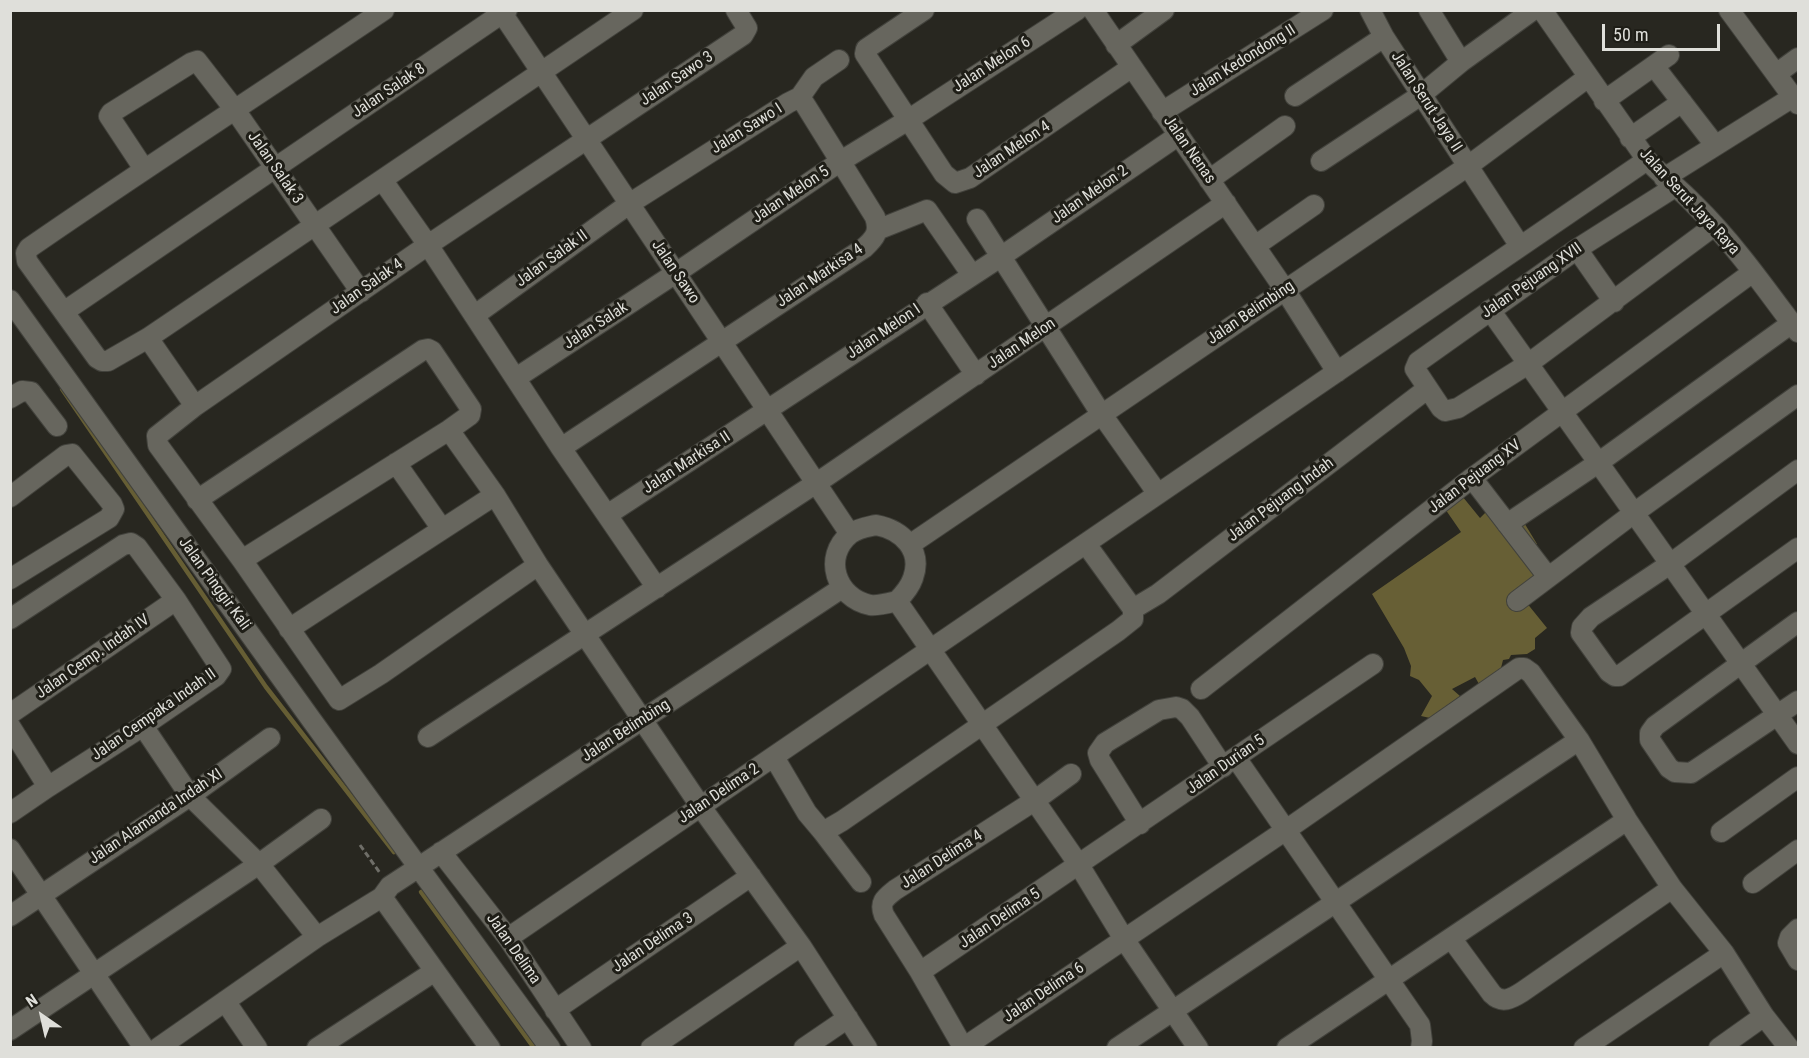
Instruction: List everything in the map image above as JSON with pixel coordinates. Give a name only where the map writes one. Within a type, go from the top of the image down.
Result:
[{"type":"street","points":[[384,10],[29,248],[26,253],[27,261],[65,310],[97,358],[102,361],[111,359],[148,339],[633,10]]},
{"type":"street","name":"Jalan Sawo 3","points":[[586,139],[743,34],[747,28],[736,10]]},
{"type":"street","points":[[908,120],[866,57],[865,52],[924,10]]},
{"type":"street","name":"Jalan Melon 6","points":[[908,120],[1077,10]]},
{"type":"street","name":"Jalan Nenas","points":[[1093,10],[1285,290],[1337,372]]},
{"type":"street","points":[[1116,45],[1164,10]]},
{"type":"street","name":"Jalan Kedondong II","points":[[1162,112],[1323,10]]},
{"type":"street","points":[[1370,10],[1384,37]]},
{"type":"street","points":[[1429,10],[1461,62]]},
{"type":"street","points":[[1321,161],[1421,95],[1461,62],[1533,10]]},
{"type":"street","name":"Jalan Serut Jaya Raya","points":[[1542,10],[1587,78],[1647,160],[1668,182],[1695,204],[1753,272],[1795,328]]},
{"type":"street","points":[[1729,10],[1776,74],[1783,105]]},
{"type":"street","name":"Jalan Sawo","points":[[503,12],[850,534]]},
{"type":"street","name":"Jalan Salak 8","points":[[65,310],[503,12]]},
{"type":"street","name":"Jalan Serut Jaya II","points":[[1295,96],[1384,37],[1520,246]]},
{"type":"street","points":[[1776,74],[1798,58]]},
{"type":"street","points":[[800,97],[814,77],[839,60]]},
{"type":"street","name":"Jalan Salak 3","points":[[144,169],[109,116],[121,106],[197,61],[236,110],[361,292]]},
{"type":"street","points":[[1604,101],[1661,61],[1682,102],[1715,146]]},
{"type":"street","name":"Jalan Melon 4","points":[[908,120],[944,174],[955,183],[962,182],[1132,67]]},
{"type":"street","name":"Jalan Belimbing","points":[[911,544],[1468,166],[1587,78]]},
{"type":"street","name":"Jalan Sawo I","points":[[629,204],[800,97],[841,161]]},
{"type":"street","points":[[1630,138],[1682,102]]},
{"type":"street","name":"Jalan Pejuang XVII","points":[[1426,389],[1415,369],[1416,364],[1577,249],[1670,190],[1668,182],[1715,146],[1783,105]]},
{"type":"street","name":"Jalan Melon 5","points":[[676,273],[841,161],[908,120]]},
{"type":"street","points":[[1209,180],[1285,126]]},
{"type":"street","name":"Jalan Melon 2","points":[[1002,256],[1179,135]]},
{"type":"street","name":"Jalan Salak 4","points":[[196,500],[157,442],[158,434],[428,245],[586,139]]},
{"type":"street","name":"Jalan Delima 2","points":[[508,938],[1647,160]]},
{"type":"street","name":"Jalan Markisa 4","points":[[561,448],[864,248],[877,234],[875,217],[841,161]]},
{"type":"street","points":[[383,181],[657,588]]},
{"type":"street","name":"Jalan Salak II","points":[[475,315],[629,204]]},
{"type":"street","name":"Jalan Melon","points":[[428,737],[816,483],[1226,204]]},
{"type":"street","points":[[1255,246],[1314,205]]},
{"type":"street","points":[[877,230],[927,210],[972,274]]},
{"type":"street","points":[[977,219],[1002,256],[1045,329],[1101,414],[1158,494]]},
{"type":"street","points":[[1426,389],[1441,408],[1445,411],[1451,410],[1528,364],[1714,226]]},
{"type":"street","points":[[1577,249],[1614,302]]},
{"type":"street","name":"Jalan Melon I","points":[[767,410],[1002,256]]},
{"type":"street","name":"Jalan Pejuang XV","points":[[1201,689],[1472,478],[1753,272]]},
{"type":"street","name":"Jalan Salak","points":[[516,378],[676,273]]},
{"type":"street","name":"Jalan Pinggir Kali","points":[[10,300],[313,722],[415,870],[550,1047]]},
{"type":"street","points":[[927,303],[975,375]]},
{"type":"street","points":[[1490,310],[1798,744]]},
{"type":"street","points":[[1507,524],[1795,328]]},
{"type":"street","points":[[148,339],[195,406]]},
{"type":"street","points":[[242,560],[470,415],[471,409],[432,351],[426,349],[196,500],[242,560],[339,700],[538,565]]},
{"type":"street","name":"Jalan Pejuang Indah","points":[[1133,609],[1158,594],[1426,389]]},
{"type":"street","points":[[12,393],[25,390],[31,392],[57,426]]},
{"type":"street","points":[[1517,601],[1798,395]]},
{"type":"street","name":"Jalan Markisa II","points":[[607,515],[767,410]]},
{"type":"street","points":[[449,430],[495,495],[538,565],[701,807],[801,946],[867,1047]]},
{"type":"street","points":[[10,497],[66,455],[72,454],[114,509],[109,518],[10,579]]},
{"type":"street","points":[[396,464],[442,529]]},
{"type":"street","points":[[1798,470],[1670,564],[1586,622],[1581,633],[1609,672],[1619,676],[1798,548]]},
{"type":"street","points":[[1472,478],[1548,577]]},
{"type":"street","points":[[289,628],[495,495]]},
{"type":"street","points":[[876,525],[890,528],[901,534],[911,544],[916,561],[913,578],[897,601],[872,605],[855,600],[842,588],[836,575],[835,560],[840,545],[850,534],[862,527],[876,525]]},
{"type":"street","points":[[10,619],[128,543],[135,544],[176,600]]},
{"type":"street","points":[[823,832],[1133,619],[1133,609],[1086,544]]},
{"type":"street","name":"Jalan Belimbing","points":[[158,1047],[441,852],[842,588]]},
{"type":"street","name":"Jalan Cemp. Indah IV","points":[[10,714],[176,600]]},
{"type":"street","name":"Jalan Cempaka Indah II","points":[[10,813],[216,676],[220,670],[219,665],[176,600]]},
{"type":"street","points":[[897,601],[980,725],[1079,865],[1124,939],[1198,1047]]},
{"type":"street","points":[[1798,622],[1655,726],[1650,733],[1652,745],[1675,772],[1692,772],[1798,701]]},
{"type":"street","name":"Jalan Durian 5","points":[[1079,865],[1373,664]]},
{"type":"street","name":"Jalan Delima 6","points":[[920,972],[963,1047],[1286,830],[1519,668],[1524,668],[1532,674],[1579,740]]},
{"type":"street","points":[[1140,824],[1100,760],[1098,753],[1105,743],[1159,710],[1176,707],[1182,709],[1286,830],[1419,1025],[1421,1047]]},
{"type":"street","points":[[10,726],[48,787]]},
{"type":"street","points":[[143,726],[190,796],[259,864],[317,937]]},
{"type":"street","name":"Jalan Alamanda Indah XI","points":[[10,916],[190,796],[270,738]]},
{"type":"street","points":[[1117,1047],[1579,740],[1627,820],[1672,888],[1724,953],[1764,1016],[1789,1047]]},
{"type":"street","points":[[774,757],[807,813],[861,882]]},
{"type":"street","name":"Jalan Delima 4","points":[[920,972],[884,915],[881,908],[882,902],[895,890],[1034,801],[1071,774]]},
{"type":"street","points":[[1722,832],[1798,777]]},
{"type":"street","points":[[10,1030],[259,864],[321,819]]},
{"type":"street","points":[[1287,1047],[1627,820]]},
{"type":"street","points":[[10,849],[144,1047]]},
{"type":"street","points":[[1753,883],[1798,850]]},
{"type":"street","name":"Jalan Delima","points":[[441,852],[508,938],[581,1047]]},
{"type":"street","name":"Jalan Delima 5","points":[[920,972],[1079,865]]},
{"type":"street","name":"Jalan Delima 3","points":[[555,1010],[751,876]]},
{"type":"street","points":[[1451,938],[1492,994],[1496,998],[1506,1000],[1522,992],[1672,888]]},
{"type":"street","points":[[389,889],[435,971],[482,1045]]},
{"type":"street","points":[[1798,929],[1790,937],[1788,943],[1798,960]]},
{"type":"street","points":[[651,1047],[801,946]]},
{"type":"street","points":[[1584,1047],[1724,953]]},
{"type":"street","points":[[317,1047],[435,971]]},
{"type":"street","points":[[225,1001],[257,1047]]},
{"type":"street","points":[[1719,1047],[1764,1016]]},
{"type":"street","points":[[804,1047],[848,1018]]},
{"type":"path","points":[[360,845],[389,889]]},
{"type":"shaded area","points":[[1458,491],[1480,518],[1486,512],[1517,511],[1537,544],[1527,549],[1543,555],[1526,602],[1547,628],[1535,638],[1535,649],[1527,654],[1511,655],[1509,659],[1503,660],[1501,668],[1479,684],[1475,677],[1452,689],[1460,696],[1430,718],[1421,716],[1432,696],[1419,680],[1410,676],[1411,666],[1404,648],[1372,594],[1461,532],[1441,503]]},
{"type":"waterway","points":[[62,389],[266,687],[394,852]]},
{"type":"waterway","points":[[421,892],[534,1048]]}]
